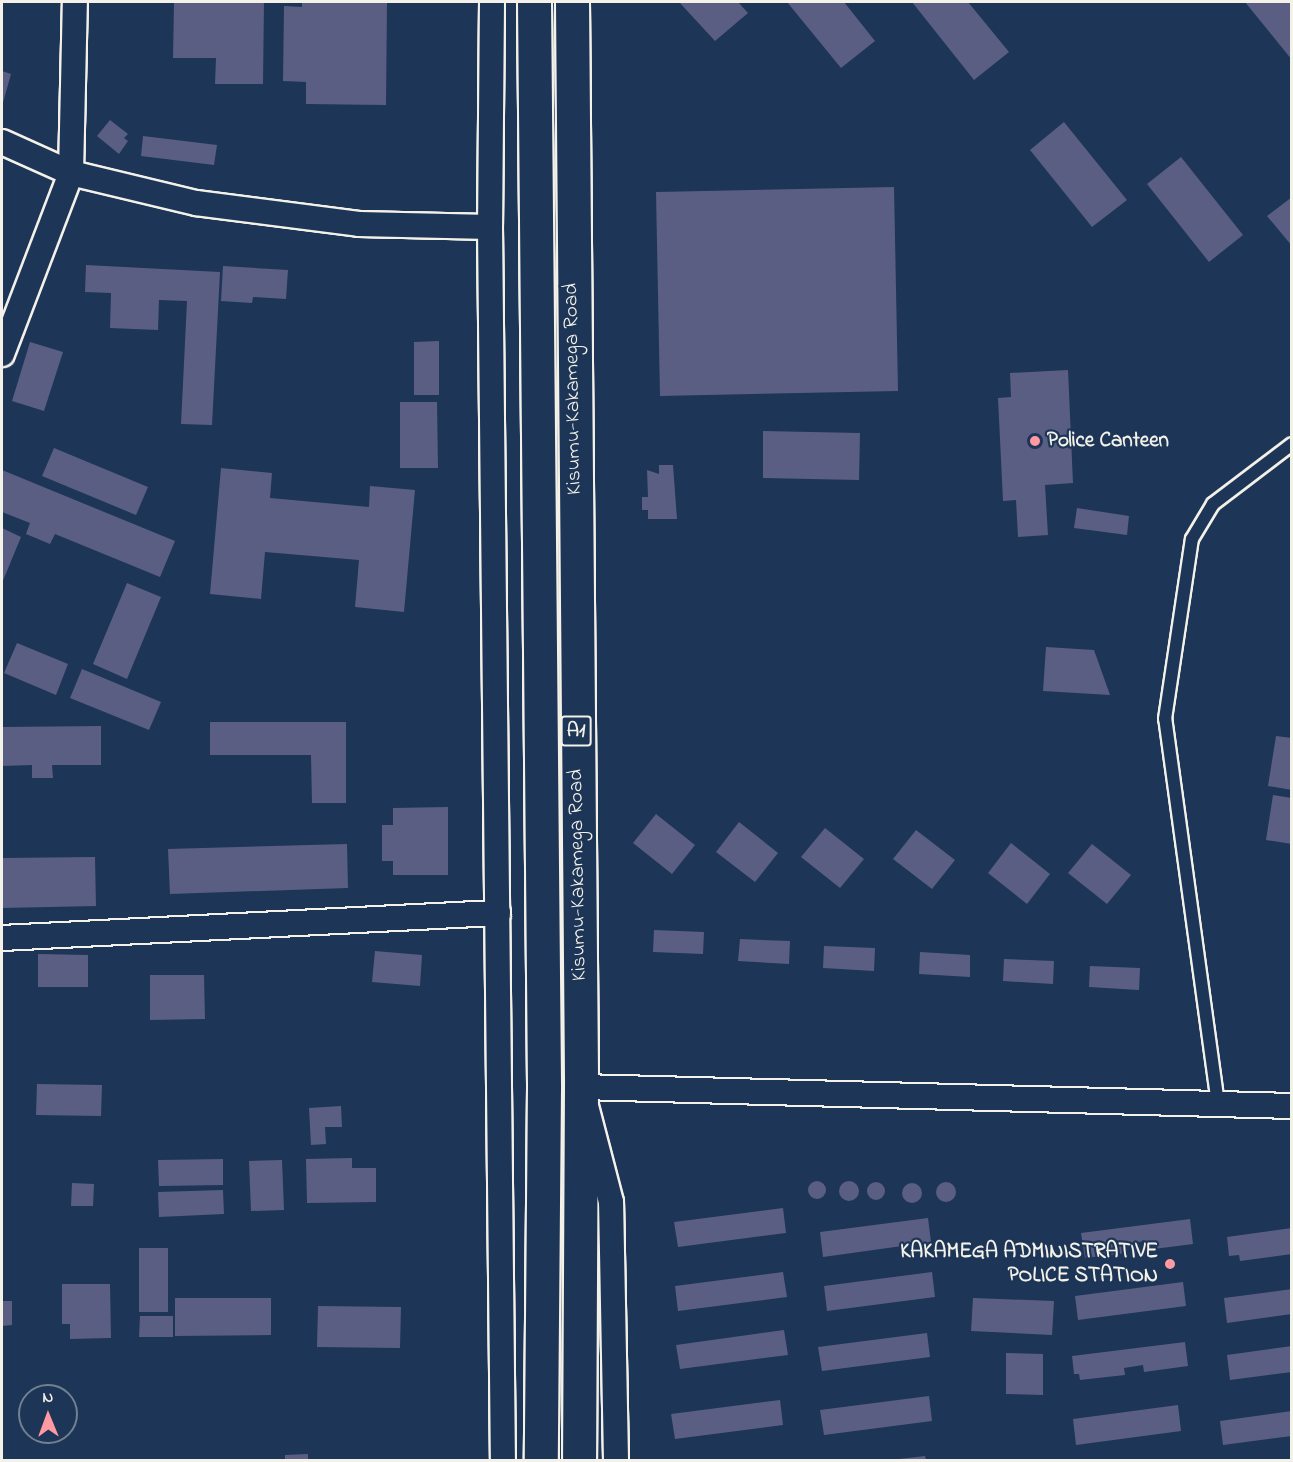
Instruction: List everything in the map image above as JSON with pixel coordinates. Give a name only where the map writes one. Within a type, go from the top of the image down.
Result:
[{"type":"highway","name":"Kisumu-Kakamega Road","points":[[534,2],[544,1088],[541,1461]]},
{"type":"highway","name":"Kisumu-Kakamega Road","points":[[572,2],[581,1087],[579,1461]]},
{"type":"street","points":[[2,354],[71,173],[75,2]]},
{"type":"street","points":[[493,3],[490,227],[503,1461]]},
{"type":"street","points":[[2,142],[71,173],[196,203],[359,224],[490,227]]},
{"type":"street","points":[[2,938],[498,913]]},
{"type":"street","points":[[616,1461],[611,1202],[581,1087],[1292,1107]]},
{"type":"lane","points":[[1218,1104],[1165,719],[1192,539],[1213,504],[1292,444]]},
{"type":"building","points":[[174,2],[264,2],[263,84],[215,84],[216,58],[173,58]]},
{"type":"building","points":[[302,2],[387,2],[386,105],[306,104],[306,82],[283,81],[284,6],[302,7]]},
{"type":"building","points":[[679,2],[738,2],[748,13],[715,41]]},
{"type":"building","points":[[787,2],[844,2],[875,41],[841,68]]},
{"type":"building","points":[[912,2],[968,2],[1009,52],[974,80]]},
{"type":"building","points":[[1245,2],[1292,2],[1292,60]]},
{"type":"building","points":[[2,71],[11,74],[2,106]]},
{"type":"building","points":[[110,120],[128,134],[124,138],[128,141],[119,154],[97,136]]},
{"type":"building","points":[[1064,122],[1127,200],[1092,227],[1030,150]]},
{"type":"building","points":[[143,136],[217,145],[214,165],[141,156]]},
{"type":"building","points":[[1181,157],[1243,235],[1209,262],[1147,184]]},
{"type":"building","points":[[894,187],[898,391],[660,396],[656,192]]},
{"type":"building","points":[[1292,197],[1292,246],[1267,216]]},
{"type":"building","points":[[86,265],[220,272],[212,425],[181,424],[187,301],[159,300],[158,330],[110,328],[111,293],[85,292]]},
{"type":"building","points":[[223,266],[288,270],[286,299],[253,297],[252,303],[221,301]]},
{"type":"building","points":[[439,341],[439,395],[414,395],[414,342]]},
{"type":"building","points":[[30,342],[63,352],[44,411],[12,401]]},
{"type":"building","name":"Police Canteen","points":[[1068,370],[1073,483],[1045,485],[1048,535],[1018,537],[1016,500],[1003,501],[998,398],[1011,397],[1010,373]]},
{"type":"building","points":[[400,402],[437,402],[438,468],[400,468]]},
{"type":"building","points":[[763,431],[860,433],[859,480],[763,478]]},
{"type":"building","points":[[54,448],[148,487],[136,515],[42,476]]},
{"type":"building","points":[[659,465],[673,465],[677,519],[648,519],[648,510],[642,510],[642,497],[648,497],[647,470],[659,474]]},
{"type":"building","points":[[221,468],[272,473],[270,498],[369,507],[370,486],[415,490],[404,612],[355,607],[359,560],[265,552],[261,599],[210,594]]},
{"type":"building","points":[[2,470],[175,541],[160,577],[55,534],[50,544],[26,534],[30,523],[2,512]]},
{"type":"building","points":[[1077,508],[1129,516],[1127,535],[1074,528]]},
{"type":"building","points":[[2,528],[21,537],[2,583]]},
{"type":"building","points":[[127,583],[161,597],[127,679],[93,664]]},
{"type":"building","points":[[17,643],[68,664],[56,695],[4,673]]},
{"type":"building","points":[[1046,647],[1094,650],[1110,695],[1043,691]]},
{"type":"building","points":[[82,669],[161,702],[149,730],[70,698]]},
{"type":"building","points":[[210,722],[346,722],[346,803],[312,803],[311,755],[210,755]]},
{"type":"building","points":[[101,726],[101,765],[52,765],[53,778],[32,778],[32,765],[2,766],[2,727]]},
{"type":"building","points":[[1276,736],[1292,738],[1292,790],[1268,786]]},
{"type":"building","points":[[1273,795],[1292,798],[1292,844],[1266,840]]},
{"type":"building","points":[[448,807],[448,875],[393,875],[393,861],[382,861],[382,825],[393,825],[393,808]]},
{"type":"building","points":[[656,814],[695,845],[672,874],[633,843]]},
{"type":"building","points":[[739,822],[778,853],[755,882],[716,852]]},
{"type":"building","points":[[825,828],[864,859],[840,888],[801,857]]},
{"type":"building","points":[[916,830],[955,860],[932,889],[893,859]]},
{"type":"building","points":[[1011,843],[1050,874],[1027,904],[988,873]]},
{"type":"building","points":[[347,844],[348,888],[170,894],[168,849]]},
{"type":"building","points":[[1092,844],[1131,875],[1107,904],[1068,873]]},
{"type":"building","points":[[95,857],[96,906],[2,908],[2,858]]},
{"type":"building","points":[[654,930],[704,932],[703,954],[653,952]]},
{"type":"building","points":[[740,939],[790,941],[789,964],[738,961]]},
{"type":"building","points":[[824,946],[875,948],[874,971],[823,968]]},
{"type":"building","points":[[375,951],[422,955],[420,986],[372,982]]},
{"type":"building","points":[[920,952],[970,955],[970,977],[919,974]]},
{"type":"building","points":[[38,954],[88,955],[88,987],[38,987]]},
{"type":"building","points":[[1004,959],[1054,961],[1053,984],[1003,981]]},
{"type":"building","points":[[1090,966],[1140,968],[1139,990],[1089,987]]},
{"type":"building","points":[[150,975],[204,975],[205,1019],[150,1020]]},
{"type":"building","points":[[37,1084],[102,1085],[101,1116],[36,1115]]},
{"type":"building","points":[[341,1106],[342,1127],[325,1127],[326,1144],[311,1145],[309,1108]]},
{"type":"building","points":[[352,1158],[352,1168],[376,1168],[376,1202],[307,1203],[306,1159]]},
{"type":"building","points":[[223,1159],[223,1185],[159,1186],[158,1160]]},
{"type":"building","points":[[282,1160],[284,1210],[251,1211],[249,1161]]},
{"type":"building","points":[[817,1181],[823,1184],[826,1190],[823,1196],[817,1199],[811,1196],[808,1190],[811,1184]]},
{"type":"building","points":[[849,1181],[856,1184],[859,1191],[856,1198],[849,1201],[842,1198],[839,1191],[842,1184]]},
{"type":"building","points":[[872,1182],[880,1182],[885,1187],[883,1198],[872,1200],[867,1195],[867,1187]]},
{"type":"building","points":[[946,1182],[953,1185],[956,1192],[953,1199],[946,1202],[939,1199],[936,1192],[939,1185]]},
{"type":"building","points":[[72,1183],[94,1184],[93,1206],[71,1206]]},
{"type":"building","points":[[912,1183],[919,1186],[922,1193],[919,1200],[912,1203],[905,1200],[902,1193],[905,1186]]},
{"type":"building","points":[[223,1190],[224,1214],[159,1217],[158,1192]]},
{"type":"building","points":[[783,1208],[786,1233],[678,1247],[674,1222]]},
{"type":"building","points":[[928,1218],[931,1242],[823,1257],[820,1232]]},
{"type":"building","points":[[1190,1219],[1193,1244],[1146,1250],[1145,1241],[1125,1244],[1126,1253],[1085,1258],[1081,1233]]},
{"type":"building","points":[[1292,1228],[1292,1254],[1240,1261],[1239,1255],[1229,1256],[1227,1237]]},
{"type":"building","points":[[139,1248],[168,1248],[168,1312],[139,1312]]},
{"type":"building","points":[[783,1272],[787,1297],[678,1311],[675,1286]]},
{"type":"building","points":[[932,1272],[935,1297],[827,1311],[824,1286]]},
{"type":"building","points":[[1183,1282],[1186,1306],[1078,1320],[1075,1296]]},
{"type":"building","points":[[62,1284],[110,1284],[111,1338],[70,1339],[70,1324],[62,1324]]},
{"type":"building","points":[[1292,1289],[1292,1314],[1227,1323],[1224,1298]]},
{"type":"building","points":[[175,1298],[271,1298],[271,1335],[175,1336]]},
{"type":"building","points":[[973,1298],[1054,1301],[1052,1335],[971,1331]]},
{"type":"building","points":[[2,1301],[12,1301],[12,1325],[2,1326]]},
{"type":"building","points":[[318,1306],[401,1307],[400,1348],[317,1347]]},
{"type":"building","points":[[140,1316],[173,1316],[173,1337],[139,1337]]},
{"type":"building","points":[[784,1330],[788,1355],[680,1369],[676,1345]]},
{"type":"building","points":[[927,1333],[930,1357],[822,1371],[818,1347]]},
{"type":"building","points":[[1185,1342],[1188,1366],[1144,1372],[1143,1365],[1124,1368],[1125,1375],[1080,1380],[1079,1374],[1074,1374],[1072,1356]]},
{"type":"building","points":[[1292,1346],[1292,1372],[1230,1380],[1227,1355]]},
{"type":"building","points":[[1006,1353],[1043,1354],[1043,1395],[1006,1394]]},
{"type":"building","points":[[929,1396],[932,1421],[824,1435],[820,1410]]},
{"type":"building","points":[[780,1400],[783,1425],[675,1439],[671,1414]]},
{"type":"building","points":[[1178,1405],[1181,1431],[1076,1445],[1073,1419]]},
{"type":"building","points":[[1292,1411],[1292,1436],[1223,1445],[1220,1421]]},
{"type":"building","points":[[308,1454],[308,1460],[285,1460],[285,1455]]},
{"type":"building","points":[[925,1456],[926,1460],[899,1460],[899,1459]]},
{"type":"place","name":"Police Canteen","points":[[1035,441]]},
{"type":"place","name":"KAKAMEGA ADMINISTRATIVE POLICE STATION","points":[[1170,1264]]}]
